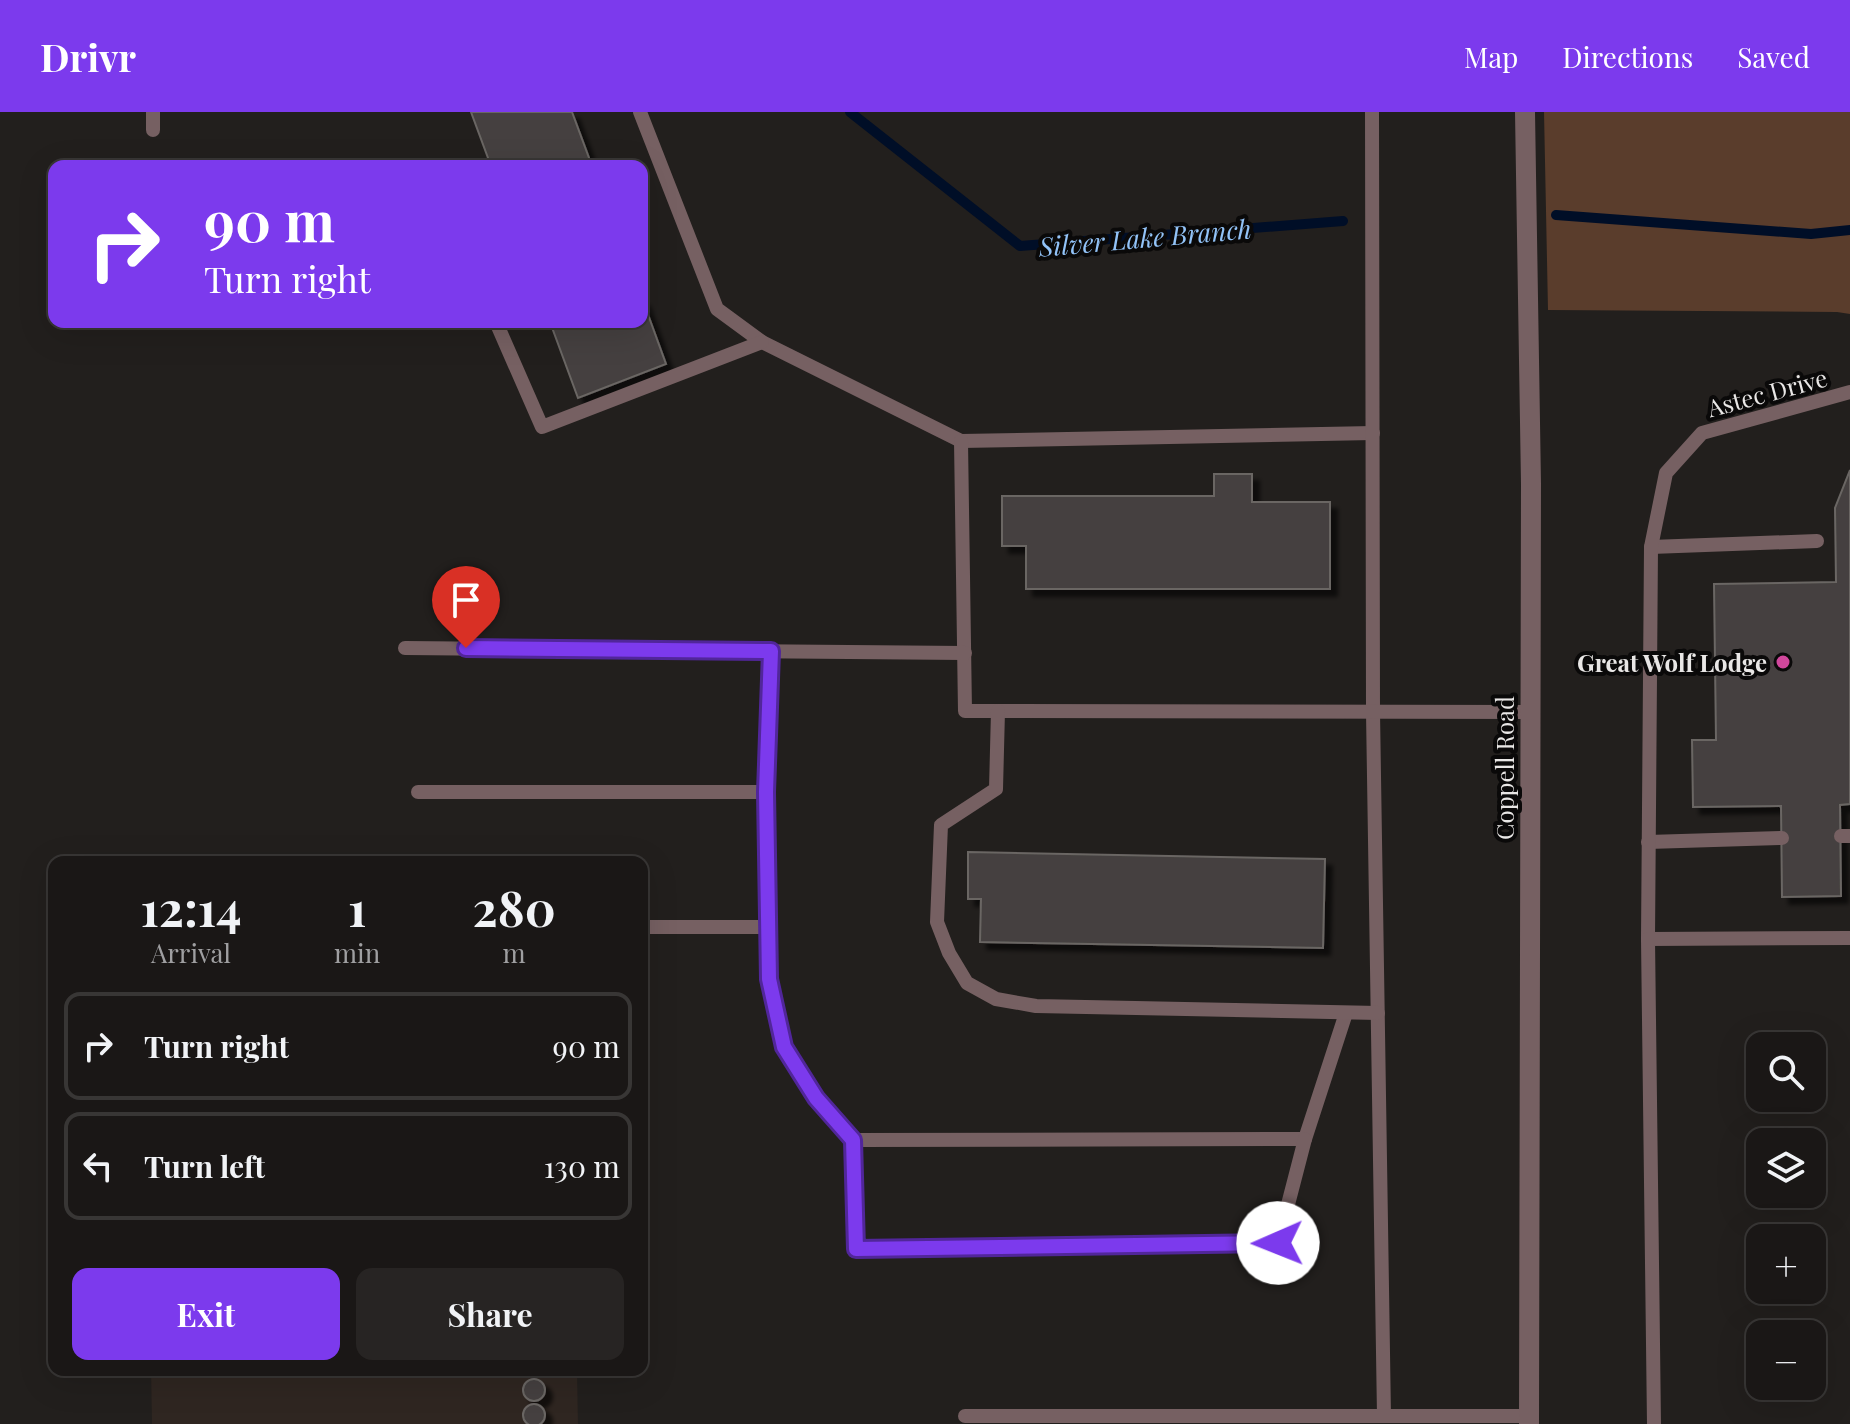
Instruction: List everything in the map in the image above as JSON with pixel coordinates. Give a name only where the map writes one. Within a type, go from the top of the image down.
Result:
[{"type":"street","name":"Coppell Road","points":[[1525,112],[1531,484],[1529,1420]]},
{"type":"lane","points":[[153,112],[153,130]]},
{"type":"lane","points":[[640,112],[717,309],[762,342],[961,441],[1373,433]]},
{"type":"lane","points":[[1372,112],[1373,712],[1384,1416]]},
{"type":"lane","points":[[499,328],[542,427],[762,342]]},
{"type":"lane","name":"Astec Drive","points":[[1651,547],[1666,473],[1702,433],[1850,392]]},
{"type":"lane","points":[[961,441],[965,711],[1531,712]]},
{"type":"lane","points":[[1654,1424],[1648,939],[1651,547],[1817,541]]},
{"type":"lane","points":[[405,648],[965,653]]},
{"type":"lane","points":[[771,651],[766,792],[769,979],[784,1047],[816,1098],[853,1140],[856,1249],[1278,1243],[1305,1139],[1346,1013]]},
{"type":"lane","points":[[998,711],[996,789],[941,825],[937,922],[949,953],[967,983],[996,999],[1036,1006],[1378,1013]]},
{"type":"lane","points":[[418,792],[766,792]]},
{"type":"lane","points":[[1648,842],[1782,838]]},
{"type":"lane","points":[[648,927],[768,927]]},
{"type":"lane","points":[[1648,939],[1850,938]]},
{"type":"lane","points":[[853,1140],[1305,1139]]},
{"type":"lane","points":[[965,1416],[1384,1416],[1529,1420]]},
{"type":"shaded area","points":[[1544,112],[1850,112],[1850,314],[1548,310]]},
{"type":"shaded area","points":[[151,1376],[577,1376],[578,1424],[152,1424]]},
{"type":"building","points":[[471,112],[572,112],[590,160],[489,160]]},
{"type":"building","points":[[648,314],[666,364],[578,398],[552,328],[648,328]]},
{"type":"building","name":"Great Wolf Lodge","points":[[1850,470],[1850,804],[1840,805],[1841,896],[1782,897],[1781,806],[1693,807],[1692,740],[1716,740],[1714,584],[1836,582],[1835,508]]},
{"type":"building","points":[[1214,474],[1252,474],[1252,502],[1330,502],[1330,589],[1026,589],[1026,546],[1002,546],[1002,496],[1214,496]]},
{"type":"building","points":[[968,852],[1325,859],[1323,948],[980,942],[981,899],[968,899]]},
{"type":"building","points":[[534,1379],[542,1382],[545,1390],[542,1398],[534,1401],[526,1398],[523,1390],[526,1382]]},
{"type":"building","points":[[534,1404],[544,1411],[542,1423],[526,1423],[523,1415],[526,1407]]},
{"type":"waterway","name":"Silver Lake Branch","points":[[850,112],[1020,246],[1343,221]]},
{"type":"waterway","name":"Silver Lake Branch","points":[[1556,215],[1811,234],[1850,230]]},
{"type":"place","name":"Great Wolf Lodge","points":[[1783,662]]},
{"type":"route","points":[[466,648],[771,651],[766,792],[769,979],[784,1047],[816,1098],[853,1140],[856,1249],[1278,1243]]}]
